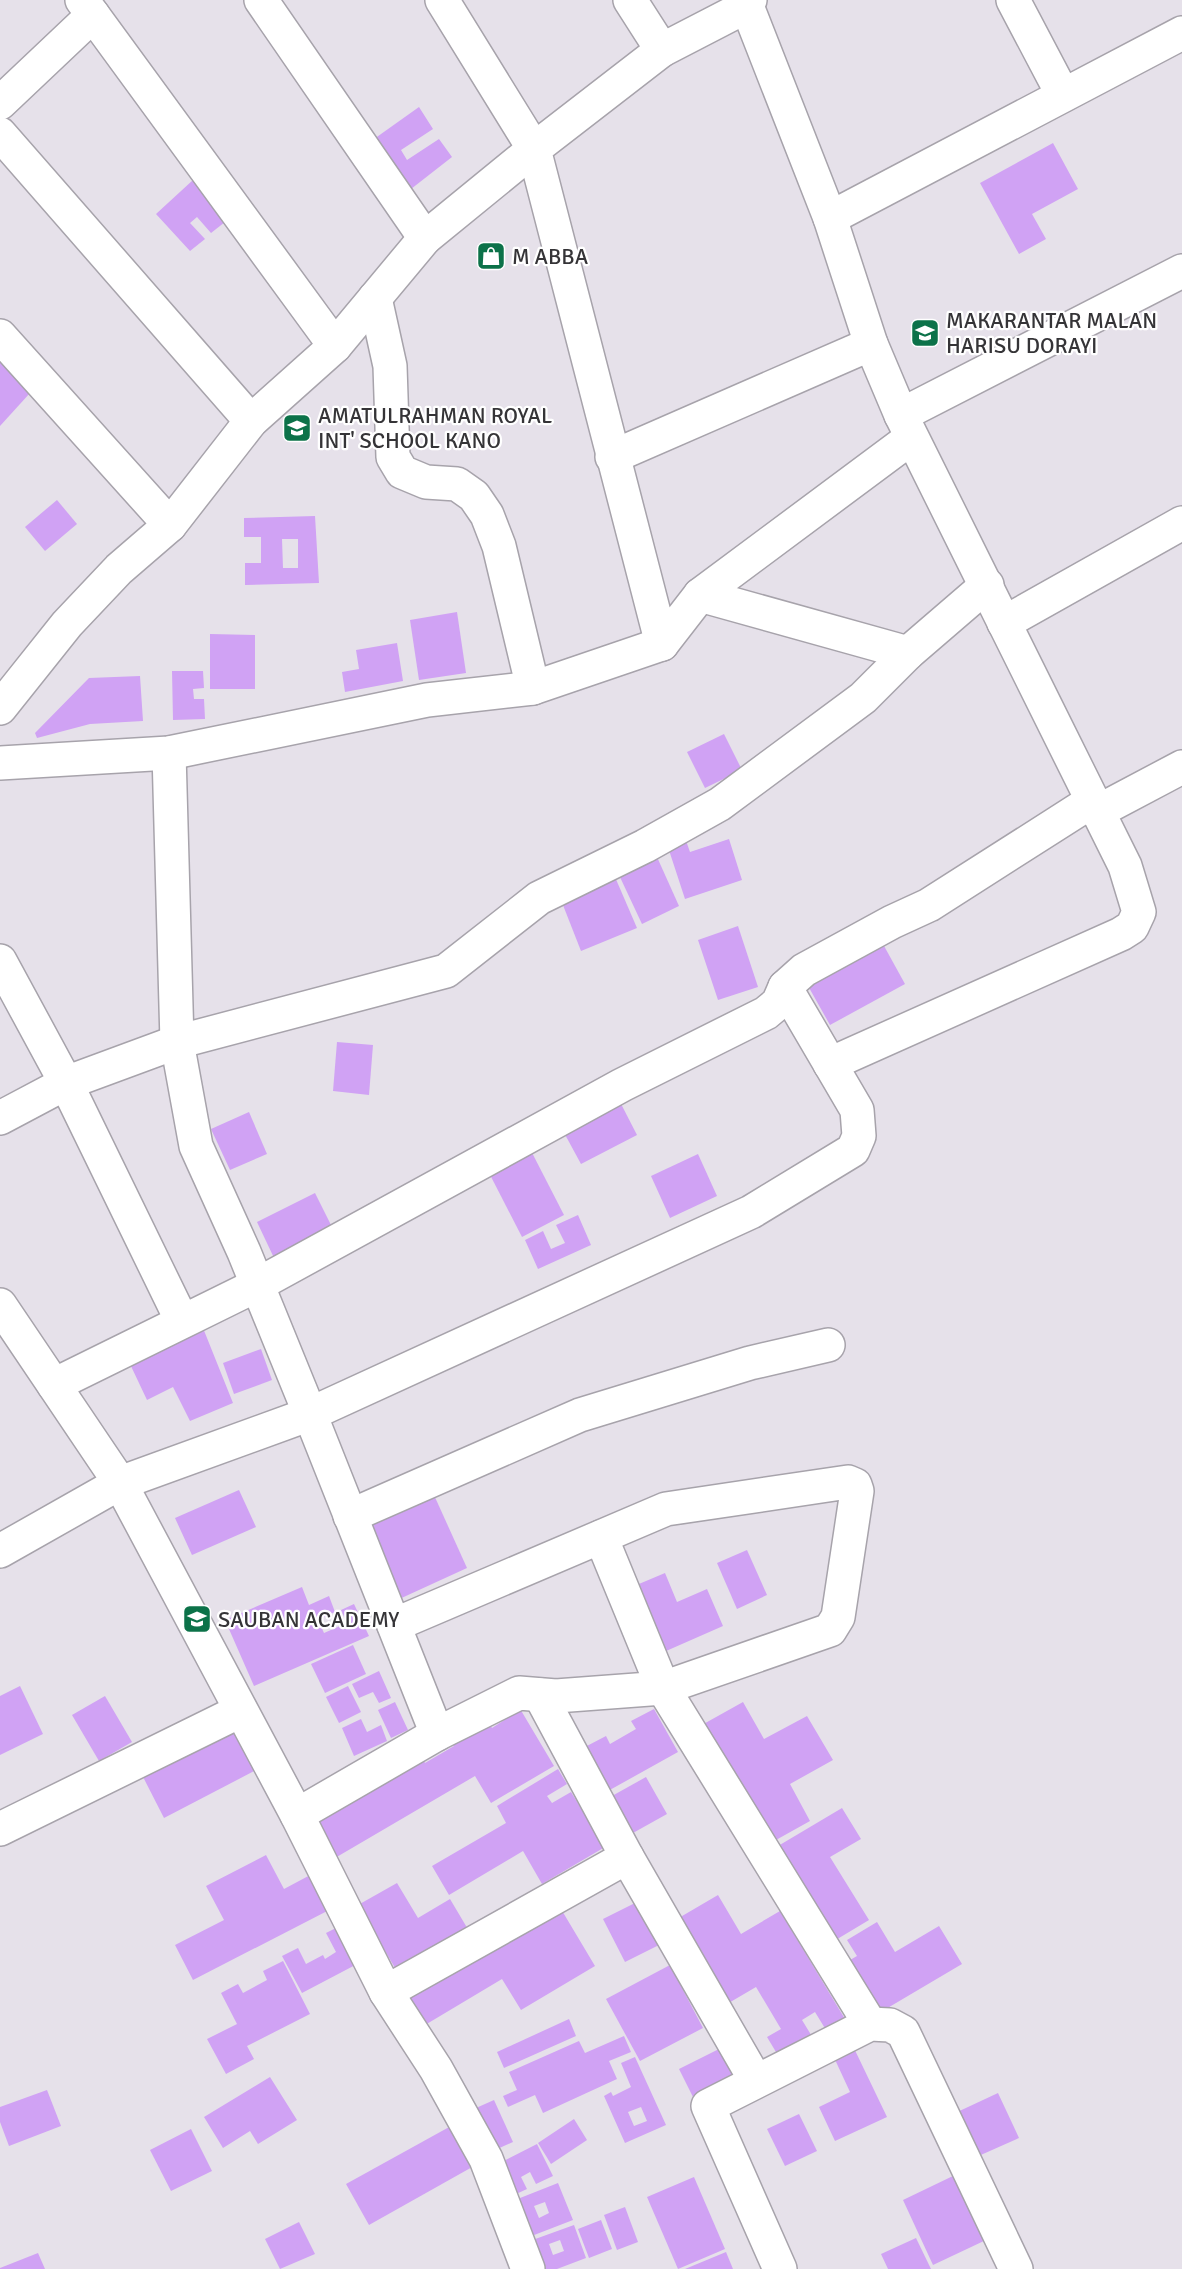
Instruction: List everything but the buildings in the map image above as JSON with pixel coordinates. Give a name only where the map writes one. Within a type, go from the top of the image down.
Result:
[{"type":"street","points":[[261,0],[425,238]]},
{"type":"street","points":[[442,0],[534,148],[662,644]]},
{"type":"street","points":[[630,0],[662,50]]},
{"type":"street","points":[[1013,0],[1063,95]]},
{"type":"street","points":[[0,708],[74,616],[119,569],[170,525],[251,421],[335,346],[425,238],[534,148],[662,50],[748,3],[830,218],[872,344],[906,427],[987,585],[1125,866],[1139,912],[1132,927],[830,1064]]},
{"type":"street","points":[[0,103],[88,8],[335,346]]},
{"type":"street","points":[[830,218],[1182,33]]},
{"type":"street","points":[[0,134],[251,421]]},
{"type":"street","points":[[0,763],[169,753],[427,700],[533,688],[662,644],[700,595],[906,427],[1182,271]]},
{"type":"street","points":[[375,298],[390,366],[393,457],[402,472],[426,482],[457,484],[474,496],[487,515],[500,546],[533,688]]},
{"type":"street","points":[[0,336],[170,525]]},
{"type":"street","points":[[612,457],[872,344]]},
{"type":"street","points":[[1004,623],[1182,523]]},
{"type":"street","points":[[0,1118],[66,1083],[177,1042],[446,972],[539,898],[645,846],[720,804],[863,698],[908,653],[987,585]]},
{"type":"street","points":[[700,595],[908,653]]},
{"type":"street","points":[[169,753],[177,1042],[196,1146],[310,1414],[437,1734]]},
{"type":"street","points":[[54,1385],[257,1285],[622,1085],[766,1013],[778,1003],[785,987],[804,970],[892,922],[929,905],[1095,807],[1182,767]]},
{"type":"street","points":[[0,961],[66,1083],[182,1322]]},
{"type":"street","points":[[0,1551],[120,1483],[310,1414],[752,1212],[853,1150],[860,1136],[857,1110],[785,987]]},
{"type":"street","points":[[0,1305],[120,1483],[240,1712],[297,1815],[386,1992],[436,2069],[486,2159],[512,2221],[528,2269]]},
{"type":"street","points":[[350,1516],[580,1415],[750,1363],[828,1345]]},
{"type":"street","points":[[297,1815],[437,1734],[519,1693],[556,1696],[663,1688],[830,1630],[838,1617],[857,1491],[855,1485],[848,1482],[666,1509],[394,1625]]},
{"type":"street","points":[[601,1537],[663,1688],[870,2024]]},
{"type":"street","points":[[540,1695],[627,1857],[756,2081]]},
{"type":"street","points":[[0,1829],[240,1712]]},
{"type":"street","points":[[386,1992],[627,1857]]},
{"type":"street","points":[[780,2269],[708,2110],[711,2102],[870,2024],[890,2025],[903,2032],[1016,2269]]},
{"type":"place","name":"M ABBA","points":[[491,256]]},
{"type":"place","name":"MAKARANTAR MALAN HARISU DORAYI","points":[[925,333]]},
{"type":"place","name":"AMATULRAHMAN ROYAL INT' SCHOOL KANO","points":[[297,428]]},
{"type":"place","name":"SAUBAN ACADEMY","points":[[197,1619]]}]
